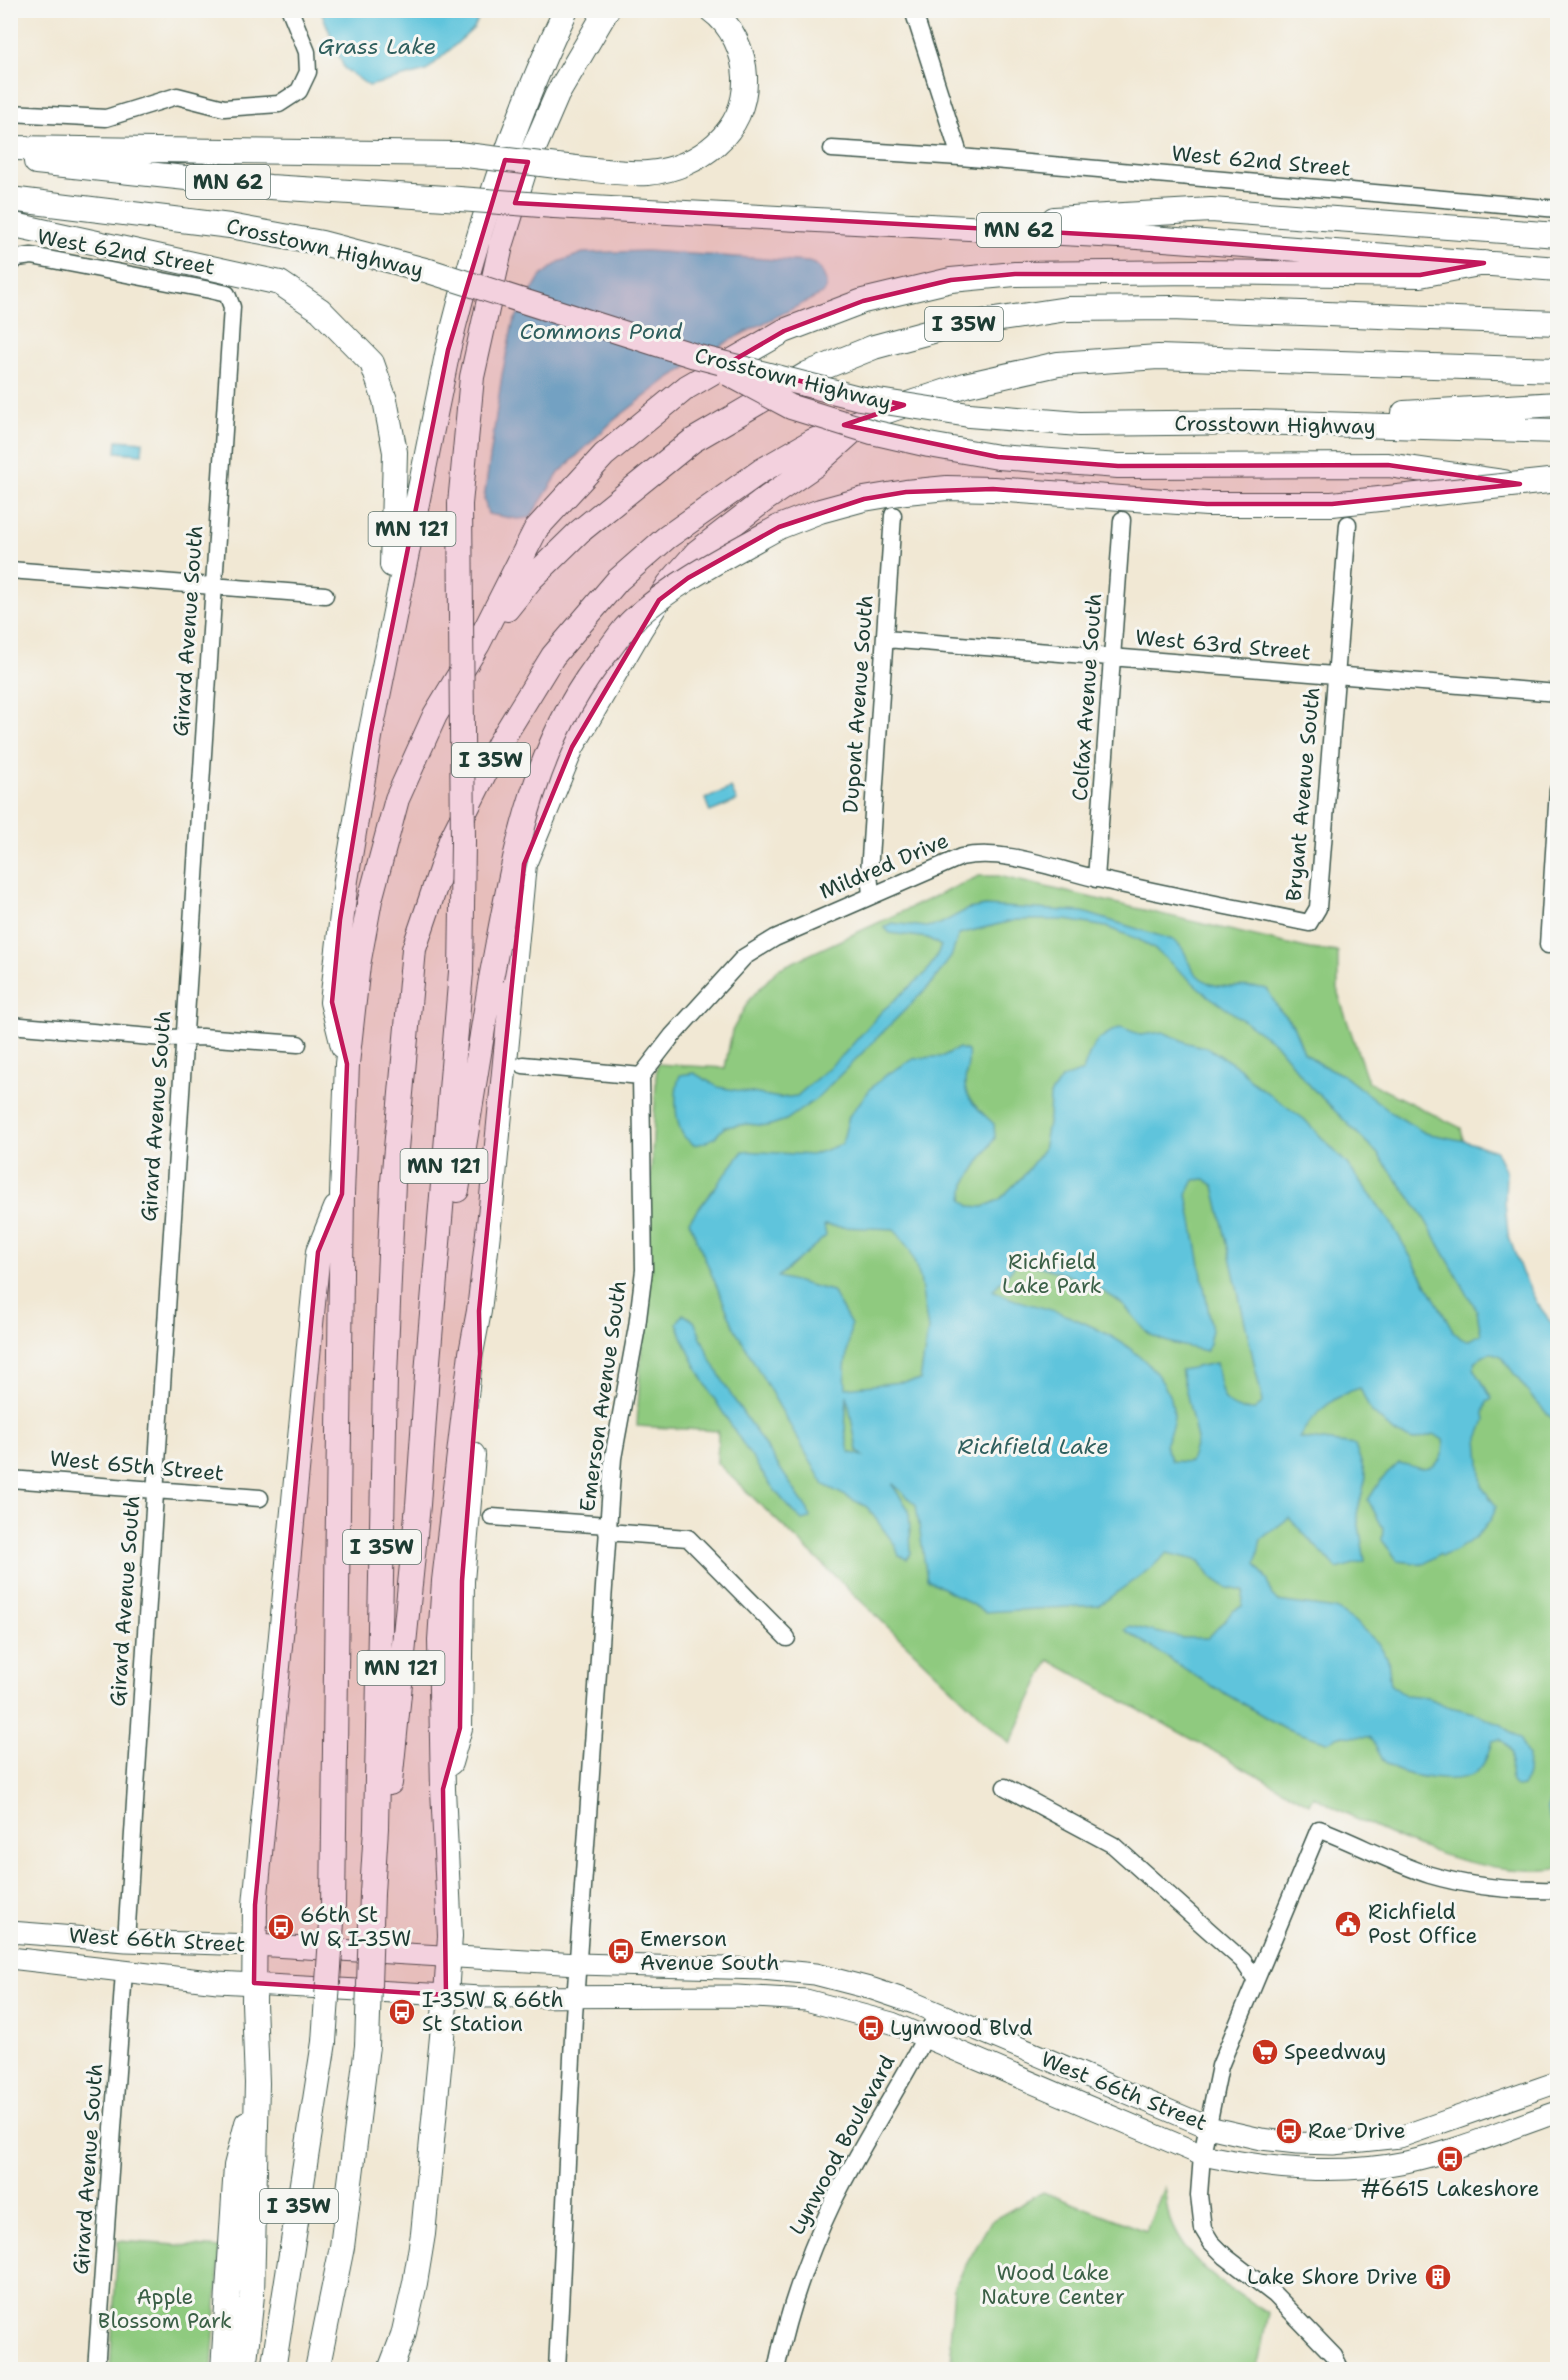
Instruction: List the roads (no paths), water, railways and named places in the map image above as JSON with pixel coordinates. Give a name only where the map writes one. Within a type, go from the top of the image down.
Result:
[{"type":"highway","name":"MN 121","points":[[347,1064],[332,1002],[339,920],[371,731],[446,362],[462,292],[484,218],[526,104],[566,10]]},
{"type":"highway","points":[[10,148],[458,154],[557,166],[646,173],[681,165],[715,148],[734,124],[740,111],[745,68],[737,42],[721,18],[711,10]]},
{"type":"highway","name":"MN 121","points":[[376,1828],[391,1777],[396,1738],[418,1505],[461,972],[463,842],[460,504],[472,377],[501,246],[525,169],[557,95],[607,15]]},
{"type":"highway","name":"Crosstown Highway","points":[[10,159],[270,187],[554,206],[1138,237],[1557,269]]},
{"type":"highway","name":"Crosstown Highway","points":[[10,199],[230,226],[322,243],[429,271],[695,356],[859,398],[969,415],[1079,424],[1255,423],[1557,431]]},
{"type":"highway","points":[[902,223],[1064,219],[1211,210],[1557,235]]},
{"type":"highway","points":[[10,224],[280,283],[320,310],[372,363],[385,400],[396,452],[390,584],[371,731]]},
{"type":"highway","points":[[478,644],[536,529],[604,455],[687,387],[784,331],[853,305],[951,280],[1015,274],[1198,272],[1420,274],[1484,263]]},
{"type":"highway","name":"I 35W","points":[[273,2370],[324,2042],[333,1907],[342,1194],[347,1064],[358,965],[370,900],[397,799],[435,715],[478,644],[531,579],[579,532],[692,441],[807,374],[874,347],[948,327],[1067,309],[1182,309],[1557,323]]},
{"type":"highway","points":[[695,356],[791,407],[872,432],[998,457],[1118,466],[1388,465],[1557,489]]},
{"type":"highway","name":"I 35W","points":[[317,2370],[342,2247],[367,2046],[376,1828],[385,1376],[393,1182],[414,949],[451,840],[499,744],[553,656],[618,580],[666,538],[761,471],[813,441],[869,417],[965,385],[1058,364],[1158,357],[1557,370]]},
{"type":"highway","points":[[1255,423],[1557,404]]},
{"type":"highway","points":[[390,2370],[408,2315],[423,2234],[446,1995],[450,1936],[443,1789],[460,1728],[462,1581],[480,1354],[479,1311],[524,864],[572,747],[669,584],[697,552],[767,498],[815,465],[869,417]]},
{"type":"highway","points":[[428,1360],[491,979],[516,849],[545,755],[585,679],[632,621],[688,578],[779,527],[864,499],[906,492],[947,488],[993,489],[1207,504],[1332,504],[1557,480]]},
{"type":"highway","points":[[244,2370],[252,2295],[257,2083],[254,1983],[255,1905],[318,1252],[342,1194]]},
{"type":"highway","points":[[223,2370],[236,2166],[257,2083]]},
{"type":"main road","name":"West 66th Street","points":[[10,1932],[126,1941],[255,1945],[578,1964],[815,1974],[873,1989],[914,2003],[1208,2127],[1261,2139],[1297,2143],[1333,2144],[1400,2137],[1557,2082]]},
{"type":"main road","name":"West 66th Street","points":[[10,1958],[218,1982],[481,1997],[737,1996],[806,2000],[874,2018],[1202,2155],[1254,2165],[1305,2170],[1354,2170],[1407,2162],[1462,2147],[1557,2112]]},
{"type":"street","points":[[10,113],[106,118],[177,96],[224,108],[279,104],[299,91],[308,72],[307,52],[290,10]]},
{"type":"street","points":[[913,10],[960,157]]},
{"type":"street","name":"West 62nd Street","points":[[832,149],[960,157],[1557,209]]},
{"type":"street","name":"West 62nd Street","points":[[14,261],[32,256],[227,294]]},
{"type":"street","name":"Girard Avenue South","points":[[126,1941],[232,307],[227,294]]},
{"type":"street","name":"Dupont Avenue South","points":[[871,895],[869,873],[893,515]]},
{"type":"street","name":"Colfax Avenue South","points":[[1096,879],[1122,519]]},
{"type":"street","name":"Bryant Avenue South","points":[[1309,923],[1318,908],[1330,780],[1348,524]]},
{"type":"street","points":[[10,570],[325,595]]},
{"type":"street","name":"West 63rd Street","points":[[886,639],[1557,693]]},
{"type":"street","points":[[1548,945],[1557,790]]},
{"type":"street","name":"Mildred Drive","points":[[641,1076],[672,1036],[744,957],[775,938],[961,857],[980,853],[1009,857],[1096,879],[1309,923]]},
{"type":"street","points":[[10,1026],[163,1038],[184,1037],[298,1044]]},
{"type":"street","points":[[523,1065],[641,1076]]},
{"type":"street","name":"Emerson Avenue South","points":[[557,2370],[576,1996],[607,1528],[613,1458],[637,1327],[644,1270],[641,1076]]},
{"type":"street","name":"West 65th Street","points":[[10,1479],[260,1498]]},
{"type":"street","points":[[492,1517],[688,1538],[787,1638]]},
{"type":"street","points":[[1005,1787],[1113,1845],[1243,1961],[1256,1980]]},
{"type":"street","points":[[1341,2370],[1334,2356],[1275,2295],[1226,2257],[1211,2242],[1203,2229],[1199,2195],[1202,2155],[1220,2066],[1319,1829],[1396,1862],[1455,1882],[1524,1891],[1557,1890]]},
{"type":"street","name":"Girard Avenue South","points":[[96,2370],[124,1972]]},
{"type":"street","name":"Lynwood Boulevard","points":[[776,2370],[785,2325],[806,2263],[833,2201],[937,2014]]},
{"type":"water","name":"Grass Lake","points":[[321,11],[482,11],[474,28],[426,71],[369,86],[344,68]]},
{"type":"water","name":"Commons Pond","points":[[646,251],[809,262],[818,267],[824,275],[825,290],[822,294],[732,339],[669,378],[613,421],[559,473],[530,518],[517,519],[488,514],[484,499],[502,375],[513,323],[540,277],[559,262],[583,253]]},
{"type":"water","points":[[117,440],[143,442],[142,454],[116,452]]},
{"type":"water","points":[[731,788],[737,801],[710,812],[705,799]]},
{"type":"water","name":"Richfield Lake","points":[[985,906],[1083,912],[1173,940],[1182,948],[1192,969],[1204,981],[1221,986],[1267,989],[1278,1008],[1293,1025],[1304,1052],[1318,1063],[1343,1075],[1392,1113],[1425,1133],[1465,1141],[1496,1151],[1506,1172],[1505,1202],[1508,1234],[1522,1273],[1537,1303],[1557,1330],[1557,1424],[1530,1395],[1501,1356],[1491,1352],[1475,1361],[1474,1368],[1492,1399],[1487,1402],[1484,1413],[1485,1421],[1478,1438],[1482,1487],[1496,1506],[1493,1514],[1483,1530],[1450,1553],[1442,1556],[1439,1554],[1424,1564],[1398,1561],[1382,1540],[1383,1528],[1368,1500],[1380,1481],[1399,1463],[1423,1469],[1437,1463],[1442,1455],[1443,1440],[1434,1434],[1413,1440],[1395,1433],[1370,1410],[1360,1388],[1350,1391],[1317,1414],[1299,1438],[1355,1445],[1366,1477],[1357,1514],[1365,1561],[1337,1569],[1289,1518],[1261,1539],[1256,1564],[1268,1581],[1272,1596],[1277,1601],[1336,1609],[1354,1621],[1378,1643],[1388,1660],[1391,1685],[1405,1695],[1427,1697],[1502,1725],[1520,1740],[1528,1756],[1527,1774],[1523,1786],[1517,1787],[1512,1782],[1510,1751],[1500,1739],[1492,1741],[1481,1766],[1468,1777],[1447,1779],[1402,1772],[1385,1762],[1369,1737],[1339,1736],[1327,1742],[1284,1728],[1202,1680],[1125,1630],[1130,1626],[1182,1638],[1208,1638],[1233,1611],[1242,1606],[1244,1591],[1228,1588],[1210,1576],[1200,1561],[1167,1553],[1151,1568],[1099,1605],[985,1612],[927,1579],[916,1505],[893,1484],[909,1510],[911,1553],[907,1559],[899,1556],[895,1545],[867,1507],[824,1485],[734,1327],[689,1221],[743,1151],[812,1155],[842,1144],[849,1116],[871,1088],[886,1075],[913,1059],[943,1056],[959,1048],[968,1051],[966,1091],[976,1107],[994,1124],[995,1138],[965,1184],[963,1200],[970,1206],[983,1207],[999,1200],[1023,1176],[1043,1150],[1050,1095],[1061,1079],[1083,1071],[1092,1048],[1100,1039],[1121,1027],[1141,1035],[1163,1032],[1188,1043],[1208,1048],[1240,1068],[1251,1081],[1304,1119],[1347,1164],[1390,1221],[1454,1332],[1462,1339],[1469,1340],[1481,1334],[1477,1311],[1420,1211],[1377,1153],[1311,1087],[1274,1042],[1207,995],[1157,951],[1138,939],[1106,927],[1066,920],[1016,920],[959,934],[951,957],[932,983],[816,1099],[786,1120],[768,1126],[747,1124],[725,1127],[715,1137],[694,1145],[684,1136],[680,1129],[676,1105],[680,1075],[694,1073],[718,1087],[780,1098],[797,1096],[844,1054],[882,1011],[926,973],[941,946],[928,938],[890,933],[884,927],[892,923],[926,927],[940,924],[968,909]],"holes":[[[1205,1179],[1214,1186],[1263,1402],[1255,1410],[1235,1407],[1228,1403],[1221,1391],[1216,1363],[1181,1370],[1197,1439],[1190,1462],[1172,1461],[1165,1445],[1174,1418],[1169,1395],[1160,1378],[1133,1350],[1081,1321],[1010,1298],[993,1290],[1019,1261],[1044,1267],[1103,1291],[1127,1309],[1151,1335],[1175,1344],[1207,1351],[1212,1330],[1187,1194],[1194,1180]],[[824,1225],[894,1229],[910,1250],[920,1278],[928,1330],[920,1380],[846,1388],[845,1368],[851,1325],[832,1291],[778,1277],[826,1236]],[[847,1395],[857,1450],[863,1456],[849,1452],[845,1430]]]},
{"type":"water","points":[[683,1314],[694,1321],[710,1358],[731,1395],[808,1510],[810,1518],[802,1520],[775,1491],[720,1409],[677,1323]]},
{"type":"water","points":[[1557,1779],[1557,1817],[1549,1820],[1547,1809]]},
{"type":"place","name":"Richfield Post Office","points":[[1348,1924]]},
{"type":"place","name":"66th St W & I-35W","points":[[281,1927]]},
{"type":"place","name":"Emerson Avenue South","points":[[621,1951]]},
{"type":"place","name":"I-35W & 66th St Station","points":[[402,2012]]},
{"type":"place","name":"Lynwood Blvd","points":[[871,2028]]},
{"type":"place","name":"Speedway","points":[[1265,2052]]},
{"type":"place","name":"Rae Drive","points":[[1289,2131]]},
{"type":"place","name":"#6615 Lakeshore","points":[[1450,2159]]},
{"type":"place","name":"Lake Shore Drive","points":[[1438,2277]]},
{"type":"park label","name":"Richfield Lake Park","points":[[1052,1274]]},
{"type":"park label","name":"Wood Lake Nature Center","points":[[1053,2285]]},
{"type":"park label","name":"Apple Blossom Park","points":[[165,2309]]}]
